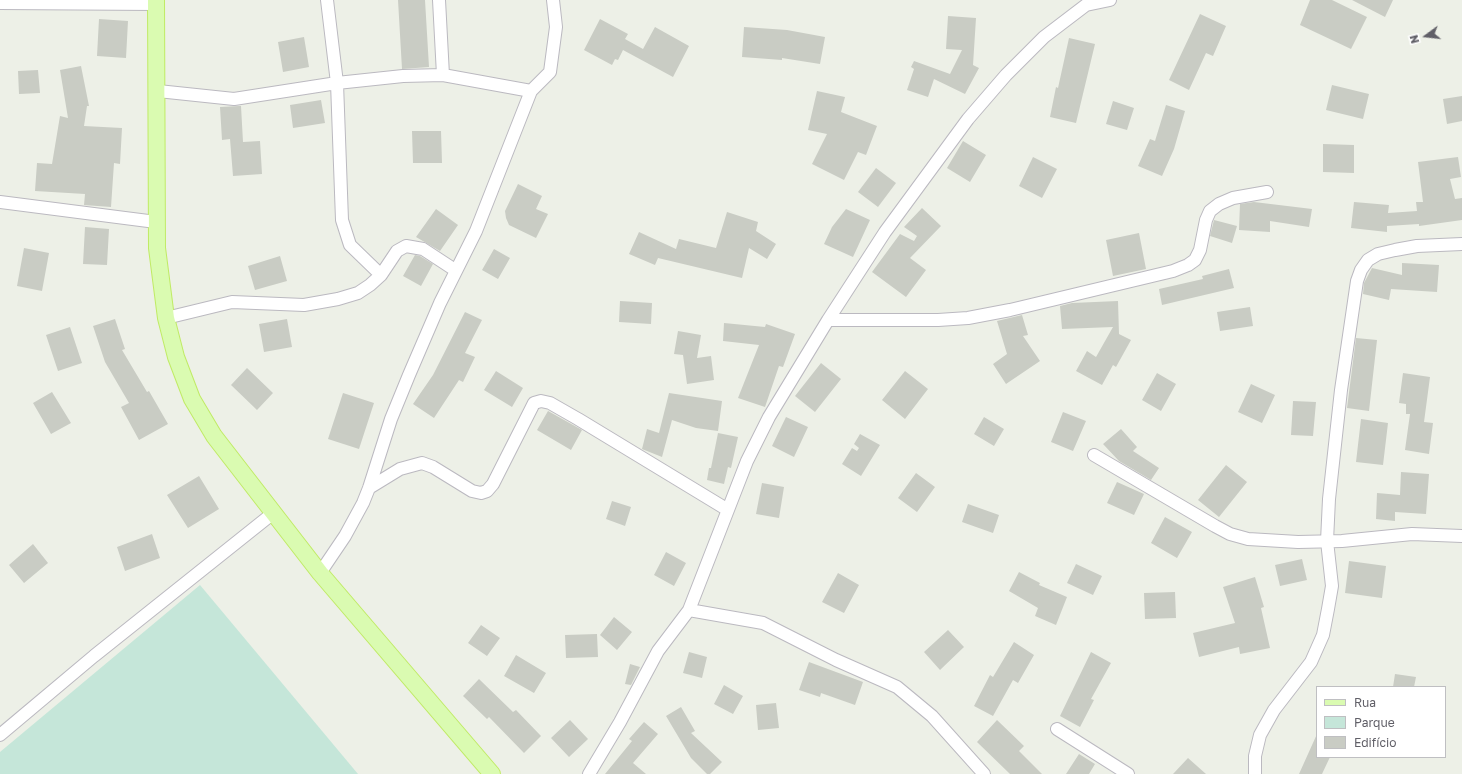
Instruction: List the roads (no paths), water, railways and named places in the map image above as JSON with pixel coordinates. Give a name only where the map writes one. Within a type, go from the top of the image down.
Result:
[{"type":"main road","points":[[156,2],[158,91],[156,222],[159,278],[166,318],[176,357],[192,399],[214,436],[272,514],[320,573],[492,774]]},
{"type":"street","points":[[327,0],[337,83],[342,220],[350,245],[381,275]]},
{"type":"street","points":[[439,0],[443,75]]},
{"type":"street","points":[[320,573],[345,536],[370,488],[391,419],[440,303],[476,231],[531,91],[550,72],[556,27],[553,0]]},
{"type":"street","points":[[589,774],[620,722],[658,651],[689,610],[746,461],[769,417],[828,320],[885,232],[968,120],[1006,75],[1044,37],[1086,3],[1110,0]]},
{"type":"street","points":[[0,3],[156,2]]},
{"type":"street","points":[[158,91],[234,99],[337,83],[403,76],[443,75],[531,91]]},
{"type":"street","points":[[828,320],[938,320],[968,318],[1010,310],[1173,271],[1188,265],[1195,260],[1200,250],[1206,220],[1210,211],[1219,204],[1233,198],[1267,192]]},
{"type":"street","points":[[0,202],[156,222]]},
{"type":"street","points":[[1255,774],[1255,756],[1260,735],[1274,710],[1311,662],[1322,635],[1332,586],[1328,541],[1329,499],[1357,281],[1361,270],[1368,260],[1378,254],[1424,246],[1462,244]]},
{"type":"street","points":[[166,318],[232,302],[304,305],[320,303],[358,293],[381,275],[397,251],[406,246],[423,249],[456,270]]},
{"type":"street","points":[[370,488],[400,469],[422,463],[433,467],[472,491],[487,491],[493,484],[534,404],[541,402],[550,403],[578,419],[728,510]]},
{"type":"street","points":[[1094,455],[1230,534],[1248,539],[1265,541],[1342,541],[1412,534],[1462,536]]},
{"type":"street","points":[[0,735],[94,656],[272,514]]},
{"type":"street","points":[[689,610],[763,623],[836,660],[896,687],[932,716],[984,774]]},
{"type":"street","points":[[1057,729],[1128,774]]}]
